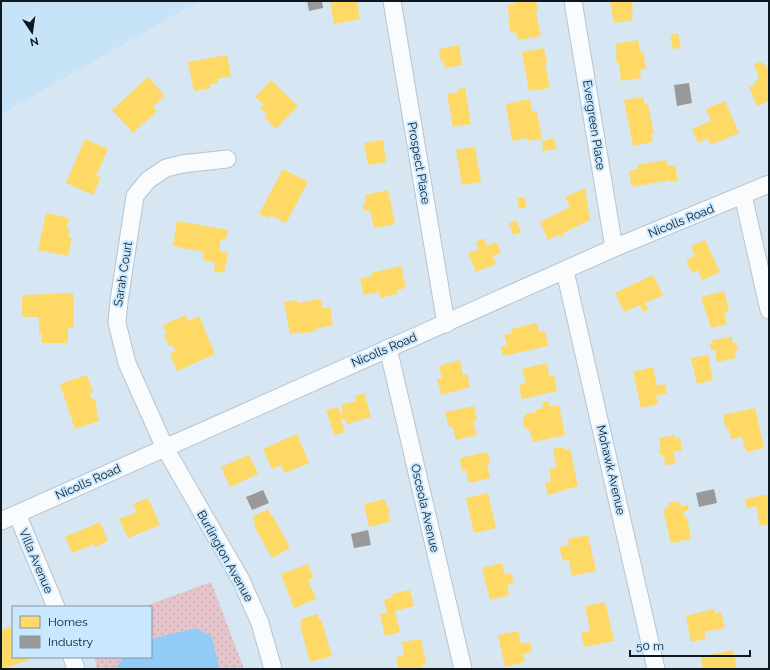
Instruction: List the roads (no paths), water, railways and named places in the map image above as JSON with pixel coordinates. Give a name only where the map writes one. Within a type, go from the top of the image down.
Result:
[{"type":"street","name":"Prospect Place","points":[[392,1],[446,324]]},
{"type":"street","name":"Evergreen Place","points":[[573,1],[614,248]]},
{"type":"street","name":"Sarah Court","points":[[165,448],[127,363],[117,323],[118,301],[135,196],[148,180],[166,168],[182,164],[227,159]]},
{"type":"street","name":"Nicolls Road","points":[[1,521],[614,248],[769,184]]},
{"type":"street","points":[[743,195],[769,310]]},
{"type":"street","name":"Mohawk Avenue","points":[[565,271],[656,669]]},
{"type":"street","name":"Osceola Avenue","points":[[388,348],[463,669]]},
{"type":"street","name":"Burlington Avenue","points":[[165,448],[240,580],[260,623],[273,669]]},
{"type":"street","name":"Villa Avenue","points":[[16,514],[56,606]]},
{"type":"street","points":[[72,658],[76,669]]},
{"type":"water","points":[[196,628],[211,636],[220,669],[115,669],[123,658],[152,658],[152,639]]}]
